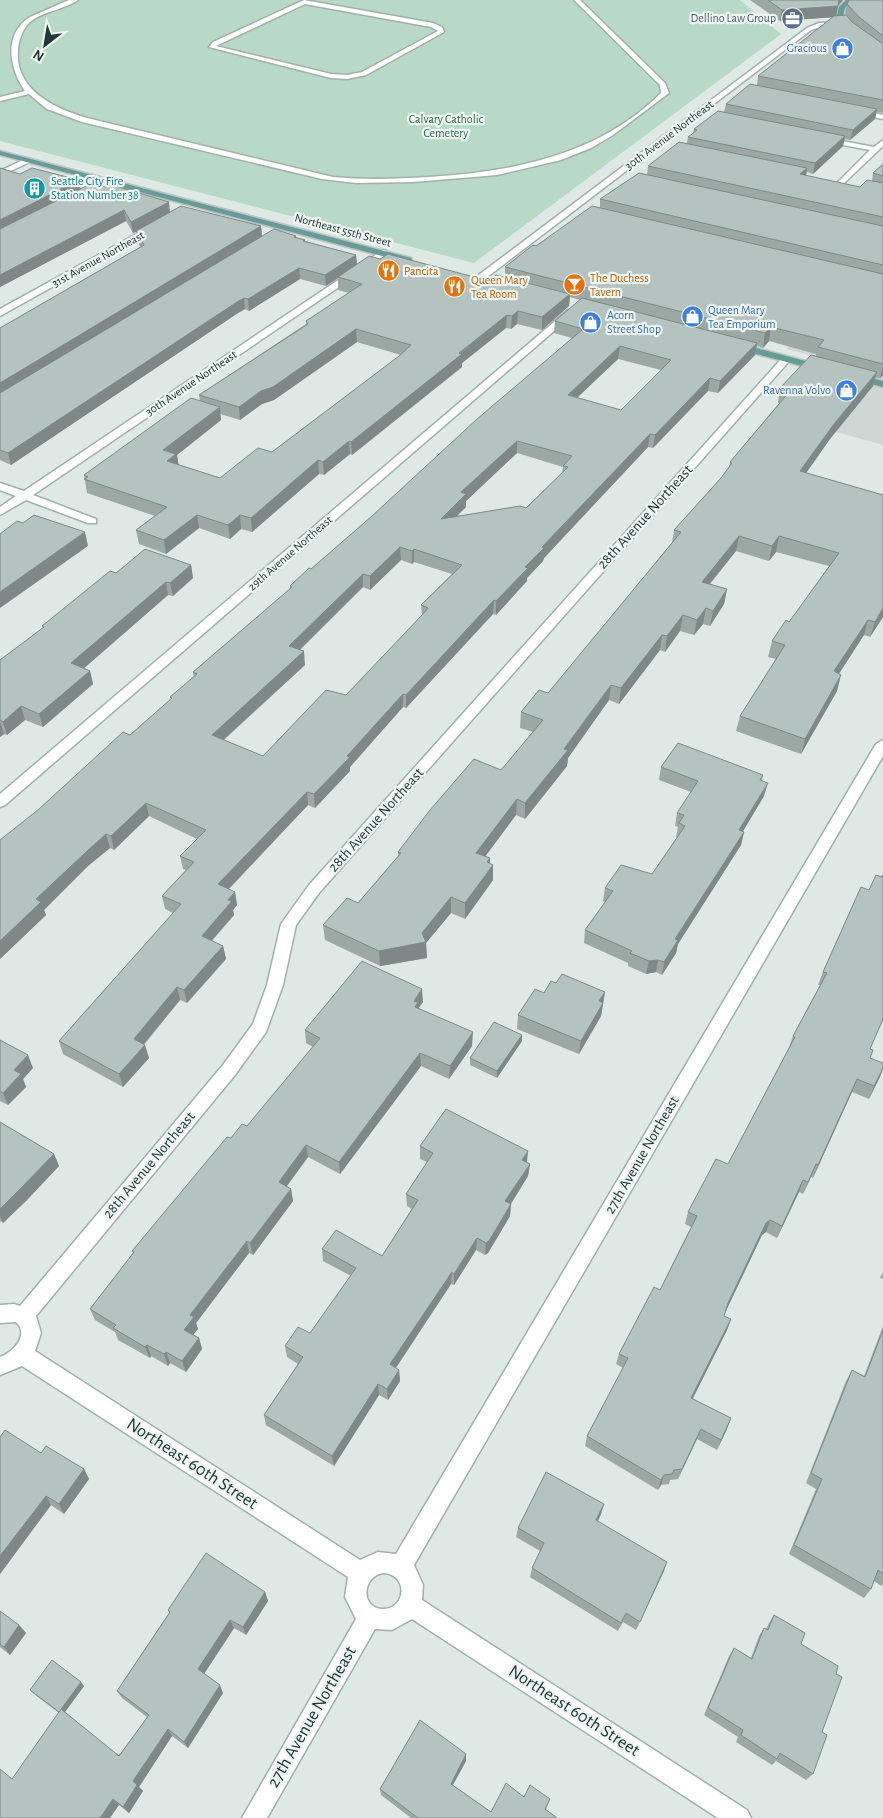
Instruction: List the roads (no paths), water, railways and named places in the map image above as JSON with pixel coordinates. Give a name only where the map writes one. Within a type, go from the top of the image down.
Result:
[{"type":"main road","points":[[848,0],[842,7],[840,15],[844,23],[883,55]]},
{"type":"main road","name":"Northeast 55th Street","points":[[0,153],[414,262]]},
{"type":"main road","points":[[729,344],[830,370]]},
{"type":"main road","points":[[848,375],[883,384]]},
{"type":"street","points":[[75,0],[31,20],[22,26],[11,42],[7,55],[9,63],[18,82],[28,92],[50,107],[70,115],[337,180],[397,180],[489,174],[580,151],[649,106],[665,93],[663,84],[577,0]]},
{"type":"street","points":[[304,1],[433,25],[440,28],[441,32],[369,72],[347,77],[212,48],[215,43],[304,1]]},
{"type":"street","name":"30th Avenue Northeast","points":[[479,279],[811,27],[844,23]]},
{"type":"street","points":[[733,87],[745,90]]},
{"type":"street","points":[[0,99],[28,92]]},
{"type":"street","points":[[846,110],[883,117]]},
{"type":"street","points":[[698,113],[708,115]]},
{"type":"street","points":[[813,136],[875,149]]},
{"type":"street","points":[[841,184],[883,142]]},
{"type":"street","points":[[656,145],[670,148]]},
{"type":"street","points":[[0,174],[28,161]]},
{"type":"street","points":[[614,176],[626,179]]},
{"type":"street","points":[[97,188],[109,182]]},
{"type":"street","points":[[831,182],[850,186]]},
{"type":"street","points":[[185,211],[197,204]]},
{"type":"street","points":[[570,210],[586,214]]},
{"type":"street","name":"31st Avenue Northeast","points":[[0,314],[165,222]]},
{"type":"street","points":[[275,235],[286,228]]},
{"type":"street","name":"30th Avenue Northeast","points":[[0,512],[383,254]]},
{"type":"street","name":"29th Avenue Northeast","points":[[0,802],[575,304]]},
{"type":"street","name":"28th Avenue Northeast","points":[[23,1316],[229,1070],[260,1027],[274,985],[289,924],[314,889],[786,359]]},
{"type":"street","points":[[0,486],[92,521]]},
{"type":"street","name":"27th Avenue Northeast","points":[[401,1566],[883,744]]},
{"type":"street","points":[[0,1314],[11,1312],[23,1316],[31,1326],[32,1334],[31,1342],[23,1355],[11,1363],[0,1366]]},
{"type":"street","name":"Northeast 60th Street","points":[[23,1355],[362,1574]]},
{"type":"street","points":[[379,1561],[389,1561],[401,1566],[410,1579],[413,1588],[408,1604],[400,1615],[391,1620],[382,1620],[370,1616],[360,1606],[357,1597],[356,1588],[362,1574],[371,1564],[379,1561]]},
{"type":"street","name":"Northeast 60th Street","points":[[408,1604],[739,1818]]},
{"type":"street","name":"27th Avenue Northeast","points":[[254,1818],[370,1616]]},
{"type":"place","name":"Dellino Law Group","points":[[792,18]]},
{"type":"place","name":"Gracious","points":[[843,48]]},
{"type":"place","name":"Seattle City Fire Station Number 38","points":[[35,188]]},
{"type":"place","name":"Pancita","points":[[388,271]]},
{"type":"place","name":"The Duchess Tavern","points":[[574,285]]},
{"type":"place","name":"Queen Mary Tea Room","points":[[455,287]]},
{"type":"place","name":"Queen Mary Tea Emporium","points":[[692,317]]},
{"type":"place","name":"Acorn Street Shop","points":[[591,322]]},
{"type":"place","name":"Ravenna Volvo","points":[[847,390]]},
{"type":"park label","name":"Calvary Catholic Cemetery","points":[[446,126]]}]
